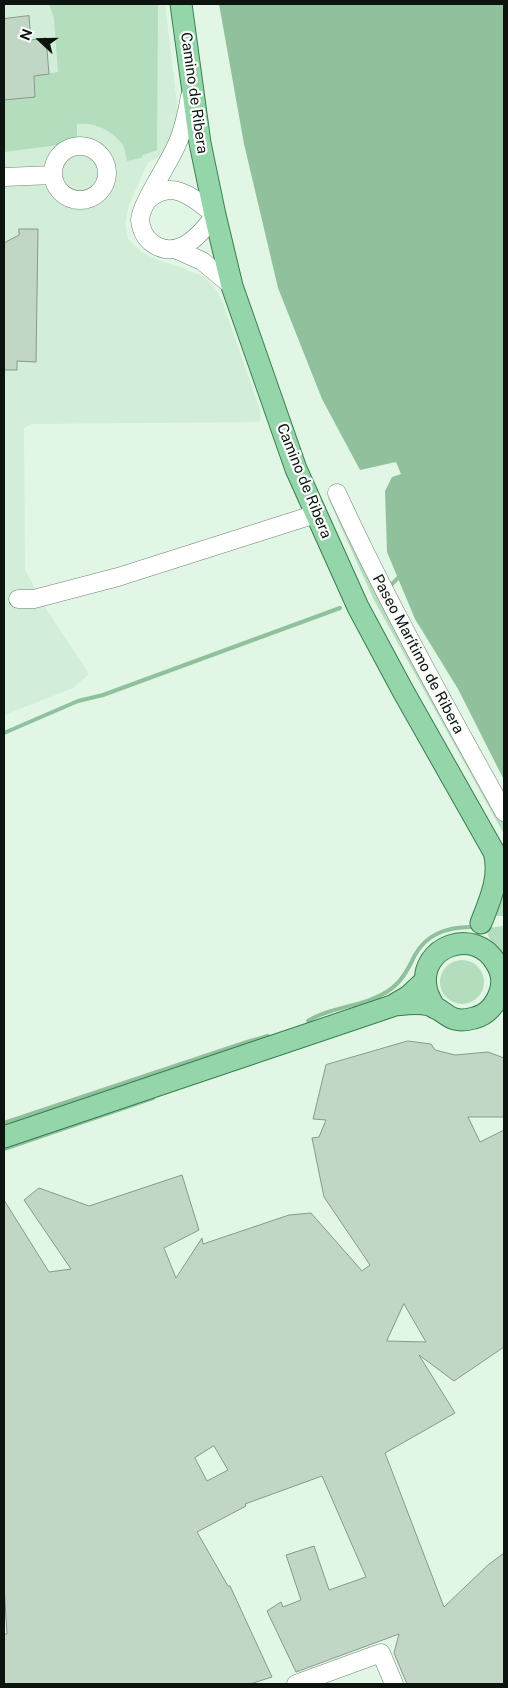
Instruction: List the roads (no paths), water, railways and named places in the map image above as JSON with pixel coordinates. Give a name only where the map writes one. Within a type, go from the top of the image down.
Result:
[{"type":"main road","name":"Camino de Ribera","points":[[182,4],[200,143],[232,286],[296,468],[316,514],[363,615],[403,691],[494,852],[497,873],[481,924]]},
{"type":"main road","points":[[435,1008],[428,996],[425,981],[426,971],[431,960],[439,952],[466,939],[481,924]]},
{"type":"main road","points":[[481,924],[481,934],[486,950]]},
{"type":"main road","points":[[392,1006],[420,1004],[435,1008],[451,1019],[459,1020],[473,1019],[496,1011],[494,1005],[503,992],[499,967],[486,950],[472,943],[458,944]]},
{"type":"main road","points":[[4,1137],[392,1006],[409,996],[425,981]]},
{"type":"street","points":[[148,200],[182,134],[192,88]]},
{"type":"street","points":[[4,177],[53,175]]},
{"type":"street","points":[[174,249],[190,243],[215,215],[196,200],[177,191],[161,190],[154,194],[143,206],[140,222],[146,237],[158,247],[174,249],[202,261],[232,286]]},
{"type":"street","points":[[200,234],[203,248],[202,261]]},
{"type":"street","name":"Paseo Marítimo de Ribera","points":[[337,493],[365,555],[396,616],[504,812]]},
{"type":"street","points":[[18,599],[34,599],[118,577],[316,514]]},
{"type":"street","points":[[296,1684],[381,1653],[394,1684]]},
{"type":"waterway","points":[[392,584],[398,578]]},
{"type":"waterway","points":[[4,733],[78,701],[103,695],[340,608]]},
{"type":"waterway","points":[[308,1021],[327,1012],[369,1000],[388,991],[401,979],[420,947],[432,936],[454,928],[471,927]]},
{"type":"waterway","points":[[4,1123],[268,1036]]},
{"type":"waterway","points":[[4,1149],[153,1098]]}]
